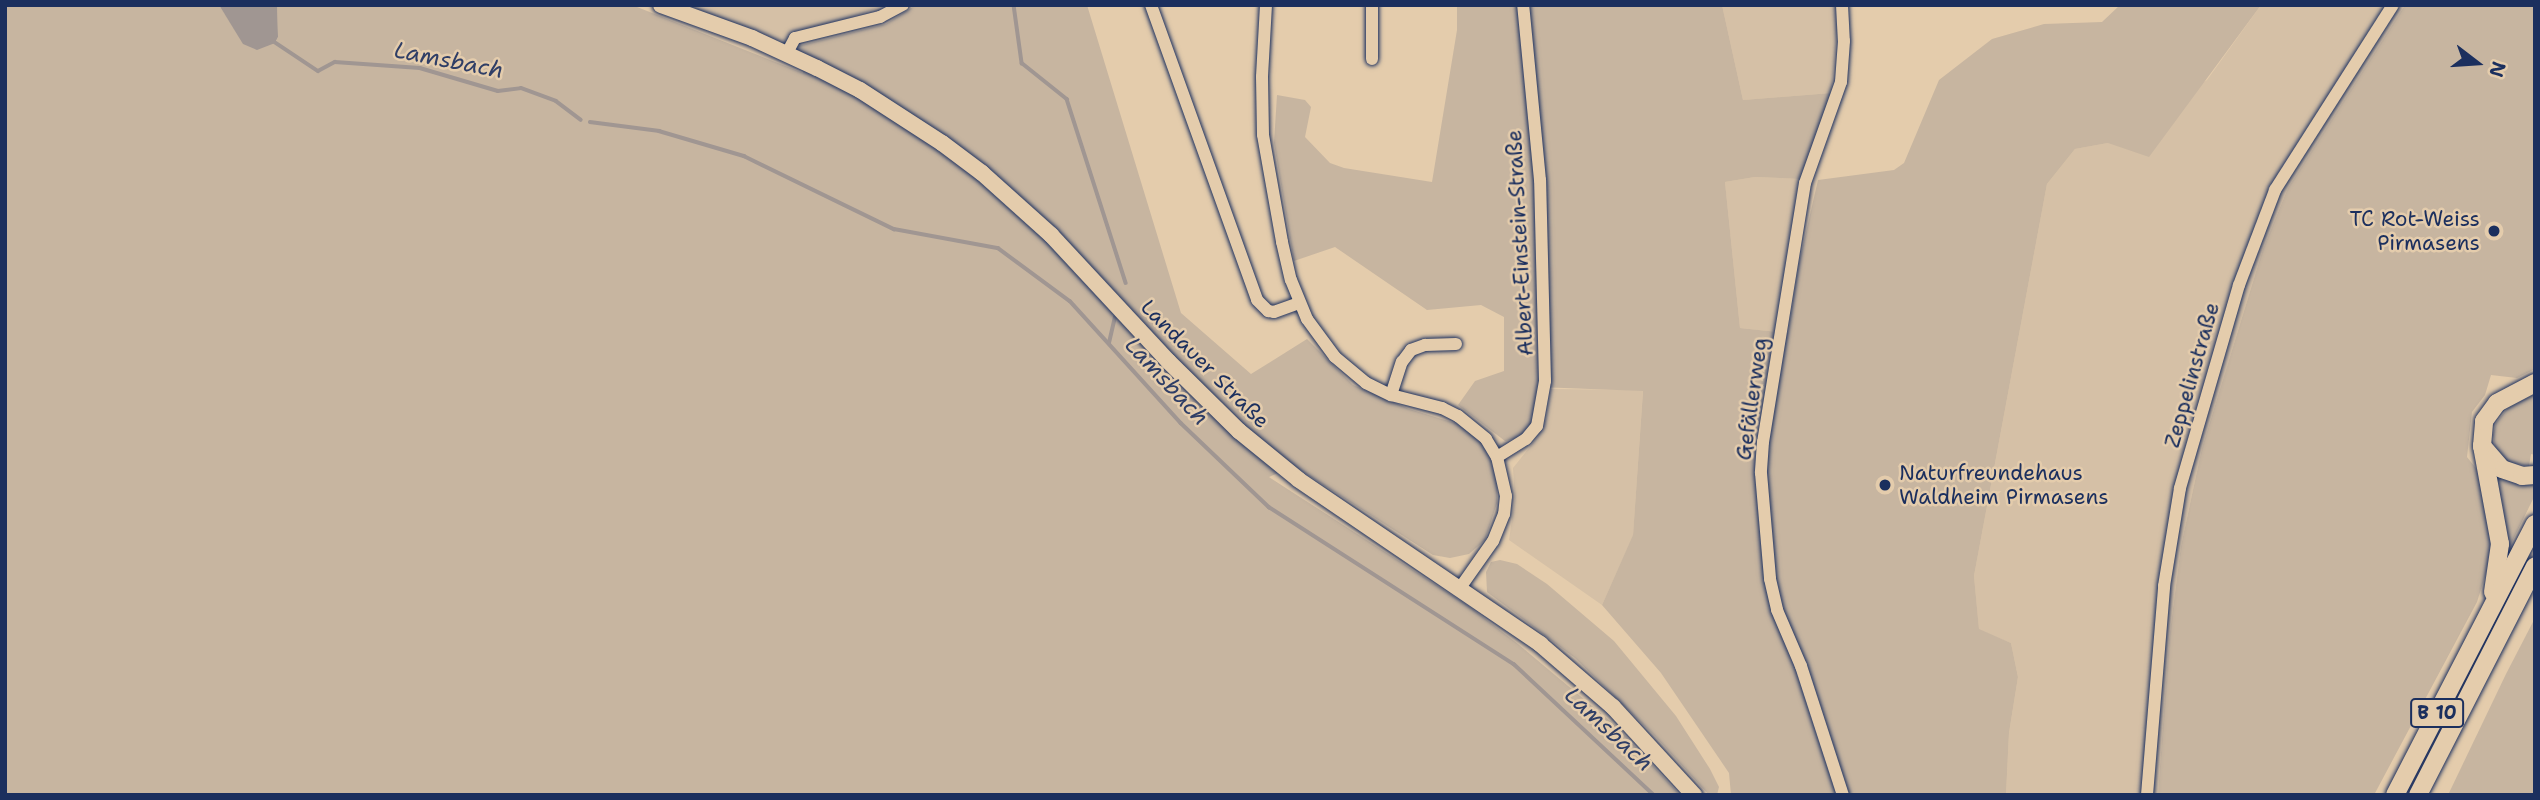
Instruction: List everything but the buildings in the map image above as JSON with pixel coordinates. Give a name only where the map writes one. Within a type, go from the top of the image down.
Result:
[{"type":"highway","points":[[2479,632],[2496,583],[2500,544],[2482,446],[2484,421],[2489,411],[2506,398],[2535,383]]},
{"type":"highway","points":[[2482,446],[2502,469],[2522,476],[2535,475]]},
{"type":"highway","name":"B 10","points":[[2395,795],[2535,524]]},
{"type":"highway","name":"B 10","points":[[2417,795],[2535,566]]},
{"type":"main road","name":"Landauer Straße","points":[[662,5],[787,53],[860,90],[942,143],[982,173],[1051,235],[1168,361],[1239,431],[1299,480],[1460,588],[1576,674],[1649,744],[1694,795]]},
{"type":"street","points":[[787,53],[795,38],[802,35],[880,17],[903,5]]},
{"type":"street","points":[[1150,5],[1257,300],[1268,311],[1274,312],[1299,303]]},
{"type":"street","points":[[1266,5],[1262,77],[1263,135],[1282,242],[1299,303],[1335,356],[1366,383],[1391,395],[1442,408],[1458,416],[1486,439],[1497,457],[1506,496],[1504,514],[1493,541],[1460,588]]},
{"type":"street","points":[[1372,5],[1372,59]]},
{"type":"street","name":"Albert-Einstein-Straße","points":[[1497,457],[1526,439],[1537,426],[1545,381],[1540,180],[1523,5]]},
{"type":"street","name":"Gefällerweg","points":[[1842,5],[1844,41],[1841,82],[1805,183],[1763,442],[1761,473],[1770,579],[1777,610],[1801,666],[1843,795]]},
{"type":"street","name":"Zeppelinstraße","points":[[2147,795],[2164,586],[2180,488],[2227,322],[2256,235],[2275,190],[2393,5]]},
{"type":"street","points":[[1391,395],[1402,362],[1411,350],[1425,345],[1455,344]]},
{"type":"shaded area","points":[[5,5],[219,5],[235,30],[275,44],[278,37],[277,5],[632,5],[803,73],[798,46],[886,24],[916,5],[1087,5],[1181,313],[1251,374],[1307,339],[1353,385],[1409,409],[1458,424],[1480,441],[1490,458],[1497,482],[1497,503],[1485,540],[1469,554],[1450,558],[1433,555],[1294,466],[1269,477],[1467,605],[1518,644],[1617,727],[1680,795],[5,795]]},
{"type":"shaded area","points":[[219,5],[277,5],[278,37],[275,43],[257,50],[243,44]]},
{"type":"shaded area","points":[[687,5],[886,5],[781,41]]},
{"type":"shaded area","points":[[1457,5],[1722,5],[1743,100],[1831,93],[1800,179],[1755,177],[1725,182],[1740,328],[1788,333],[1799,263],[1818,180],[1894,170],[1904,163],[1939,80],[1992,39],[2044,24],[2102,22],[2120,5],[2261,5],[2149,157],[2108,143],[2075,149],[2047,184],[1974,576],[1979,629],[2011,643],[2018,677],[2009,733],[2006,795],[1731,795],[1729,773],[1661,673],[1602,605],[1633,535],[1643,391],[1538,387],[1533,425],[1517,438],[1505,441],[1458,405],[1475,381],[1504,371],[1504,317],[1481,305],[1427,310],[1335,247],[1294,261],[1274,143],[1277,95],[1305,100],[1311,107],[1305,137],[1330,163],[1344,168],[1432,182],[1457,30]]},
{"type":"shaded area","points":[[1722,5],[1835,5],[1837,30],[1831,93],[1743,100]]},
{"type":"shaded area","points":[[2261,5],[2405,5],[2288,188],[2263,249],[2202,448],[2181,546],[2169,640],[2158,795],[2006,795],[2009,733],[2018,677],[2011,643],[1979,630],[1974,576],[2047,184],[2075,149],[2108,143],[2207,80]]},
{"type":"shaded area","points":[[2405,5],[2535,5],[2535,369],[2517,378],[2491,375],[2485,395],[2472,412],[2467,457],[2478,471],[2490,536],[2490,560],[2477,602],[2374,795],[2158,795],[2169,640],[2181,546],[2202,448],[2263,249],[2288,188]]},
{"type":"shaded area","points":[[1755,177],[1800,179],[1777,332],[1740,328],[1725,182]]},
{"type":"shaded area","points":[[1551,389],[1643,390],[1633,536],[1602,605],[1509,540],[1515,499],[1513,468],[1537,438],[1546,420]]},
{"type":"shaded area","points":[[2535,394],[2535,455],[2531,454],[2529,466],[2506,462],[2496,452],[2493,435],[2496,423],[2508,408]]},
{"type":"shaded area","points":[[2493,472],[2509,481],[2535,482],[2535,495],[2507,552],[2503,507]]},
{"type":"shaded area","points":[[1500,560],[1517,564],[1547,584],[1614,641],[1676,716],[1710,769],[1719,787],[1717,795],[1709,795],[1655,736],[1575,658],[1487,592],[1486,572],[1491,562]]},
{"type":"shaded area","points":[[2535,618],[2535,795],[2448,795],[2506,674]]},
{"type":"waterway","points":[[1014,5],[1022,63],[1067,99],[1126,283]]},
{"type":"waterway","name":"Lamsbach","points":[[273,41],[318,71],[335,62],[420,68],[498,91],[521,88],[556,101],[581,120]]},
{"type":"waterway","name":"Lamsbach","points":[[590,122],[659,131],[744,156],[894,229],[998,248],[1070,301],[1181,423],[1269,507],[1514,664],[1654,795]]},
{"type":"waterway","points":[[1109,343],[1115,318]]},
{"type":"place","name":"TC Rot-Weiss Pirmasens","points":[[2494,231]]},
{"type":"place","name":"Naturfreundehaus Waldheim Pirmasens","points":[[1885,485]]}]
